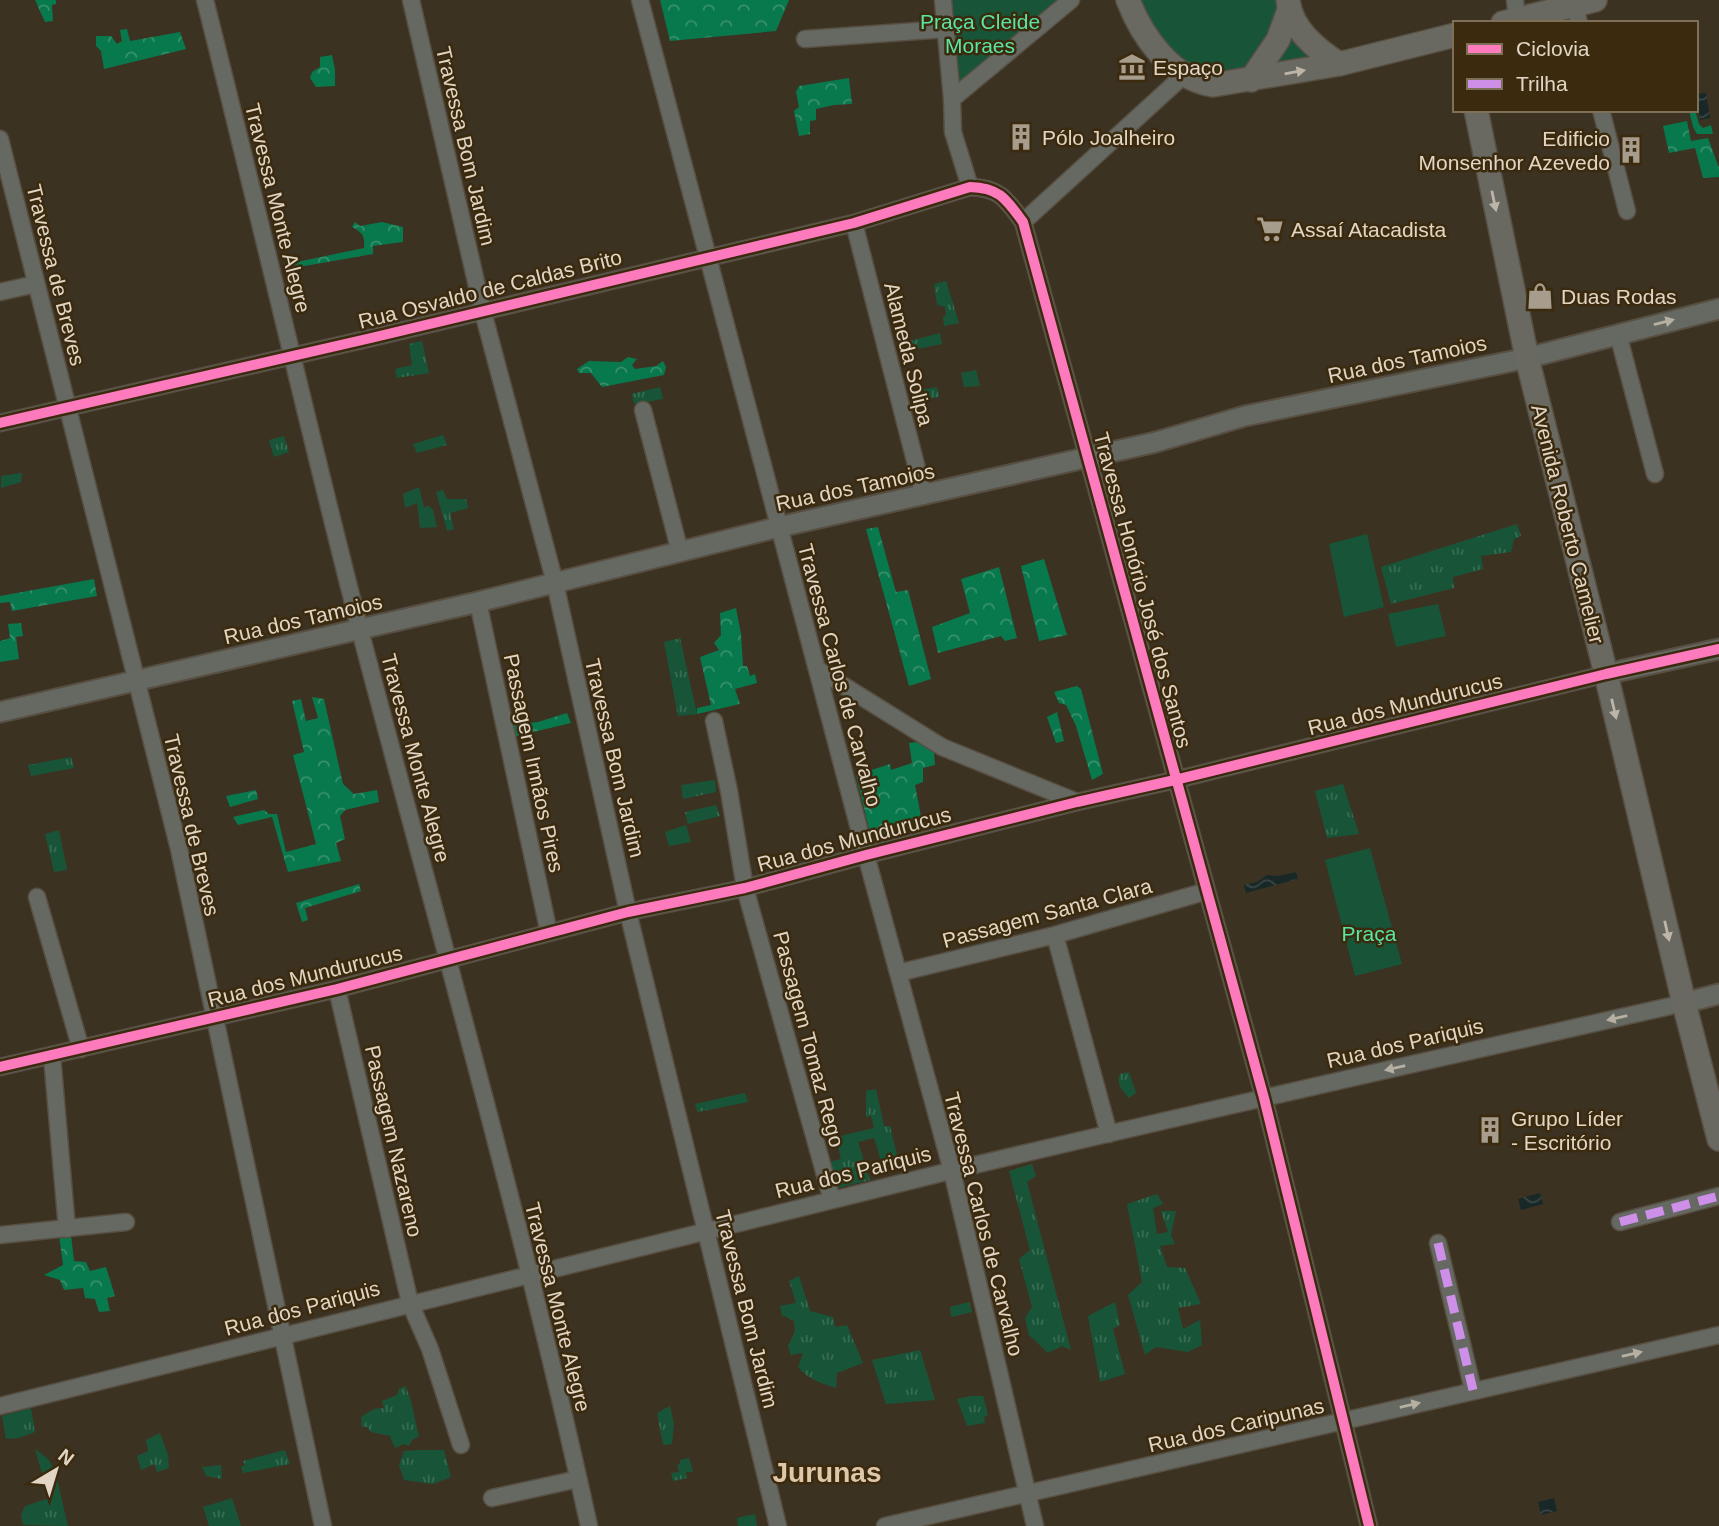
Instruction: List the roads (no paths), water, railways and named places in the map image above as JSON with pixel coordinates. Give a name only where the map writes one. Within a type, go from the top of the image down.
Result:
[{"type":"main road","points":[[1128,0],[1149,39],[1184,76],[1213,85],[1339,64],[1453,36]]},
{"type":"main road","points":[[1251,80],[1278,40],[1288,5]]},
{"type":"main road","points":[[1288,5],[1312,44],[1339,64]]},
{"type":"main road","points":[[1511,14],[1583,9]]},
{"type":"main road","name":"Avenida Roberto Camelier","points":[[1476,112],[1527,358],[1684,1003],[1714,1090],[1719,1139]]},
{"type":"street","name":"Travessa Monte Alegre","points":[[205,0],[360,629],[449,960],[589,1526]]},
{"type":"street","name":"Travessa Bom Jardim","points":[[411,0],[483,312],[555,583],[628,912],[778,1526]]},
{"type":"street","name":"Travessa Carlos de Carvalho","points":[[640,0],[706,256],[952,1171],[1035,1526]]},
{"type":"street","points":[[943,0],[953,132],[970,187]]},
{"type":"street","points":[[952,99],[1071,0]]},
{"type":"street","points":[[805,39],[946,29]]},
{"type":"street","points":[[1023,222],[1184,76]]},
{"type":"street","points":[[1602,112],[1627,211]]},
{"type":"street","name":"Travessa de Breves","points":[[0,139],[179,849],[323,1526]]},
{"type":"street","name":"Rua Osvaldo de Caldas Brito","points":[[0,423],[69,409],[854,223],[970,187],[988,188]]},
{"type":"street","name":"Travessa Honório José dos Santos","points":[[988,188],[1006,200],[1023,222],[1264,1098],[1369,1526]]},
{"type":"street","name":"Alameda Solipa","points":[[854,223],[924,496]]},
{"type":"street","points":[[0,292],[36,284]]},
{"type":"street","name":"Rua dos Tamoios","points":[[0,712],[478,602],[779,527],[1156,442],[1245,416],[1527,358],[1719,309]]},
{"type":"street","points":[[1618,334],[1655,474]]},
{"type":"street","points":[[643,410],[680,552]]},
{"type":"street","name":"Passagem Irmãos Pires","points":[[478,602],[550,933]]},
{"type":"street","name":"Rua dos Mundurucus","points":[[0,1067],[337,989],[628,912],[745,888],[1077,802],[1719,649]]},
{"type":"street","points":[[817,669],[942,747],[1077,802]]},
{"type":"street","name":"Passagem Tomaz Rego","points":[[715,720],[745,888],[832,1200]]},
{"type":"street","name":"Passagem Santa Clara","points":[[898,973],[1055,935],[1207,891]]},
{"type":"street","points":[[37,897],[81,1049]]},
{"type":"street","points":[[1055,935],[1109,1134]]},
{"type":"street","name":"Passagem Nazareno","points":[[337,989],[410,1303],[430,1349],[461,1445]]},
{"type":"street","name":"Rua dos Pariquis","points":[[0,1406],[952,1171],[1719,994]]},
{"type":"street","points":[[52,1056],[67,1229]]},
{"type":"street","points":[[1619,1222],[1719,1196]]},
{"type":"street","points":[[0,1235],[126,1223]]},
{"type":"street","points":[[1437,1243],[1473,1390]]},
{"type":"street","name":"Rua dos Caripunas","points":[[885,1526],[1719,1335]]},
{"type":"street","points":[[492,1499],[578,1479]]},
{"type":"water","points":[[1706,93],[1710,118],[1700,120],[1698,94]]},
{"type":"water","points":[[1296,872],[1298,879],[1246,893],[1244,885],[1257,882],[1267,875],[1278,876]]},
{"type":"water","points":[[1540,1193],[1543,1204],[1521,1210],[1518,1199]]},
{"type":"water","points":[[1554,1498],[1557,1511],[1541,1515],[1538,1502]]},
{"type":"place","name":"Espaço","points":[[1132,67]]},
{"type":"place","name":"Pólo Joalheiro","points":[[1021,137]]},
{"type":"place","name":"Edificio Monsenhor Azevedo","points":[[1631,150]]},
{"type":"place","name":"Assaí Atacadista","points":[[1270,229]]},
{"type":"place","name":"Duas Rodas","points":[[1540,296]]},
{"type":"place","name":"Grupo Líder - Escritório","points":[[1490,1130]]},
{"type":"district","name":"Jurunas","points":[[827,1472]]},
{"type":"park label","name":"Praça Cleide Moraes","points":[[980,33]]},
{"type":"park label","name":"Praça","points":[[1369,933]]}]
